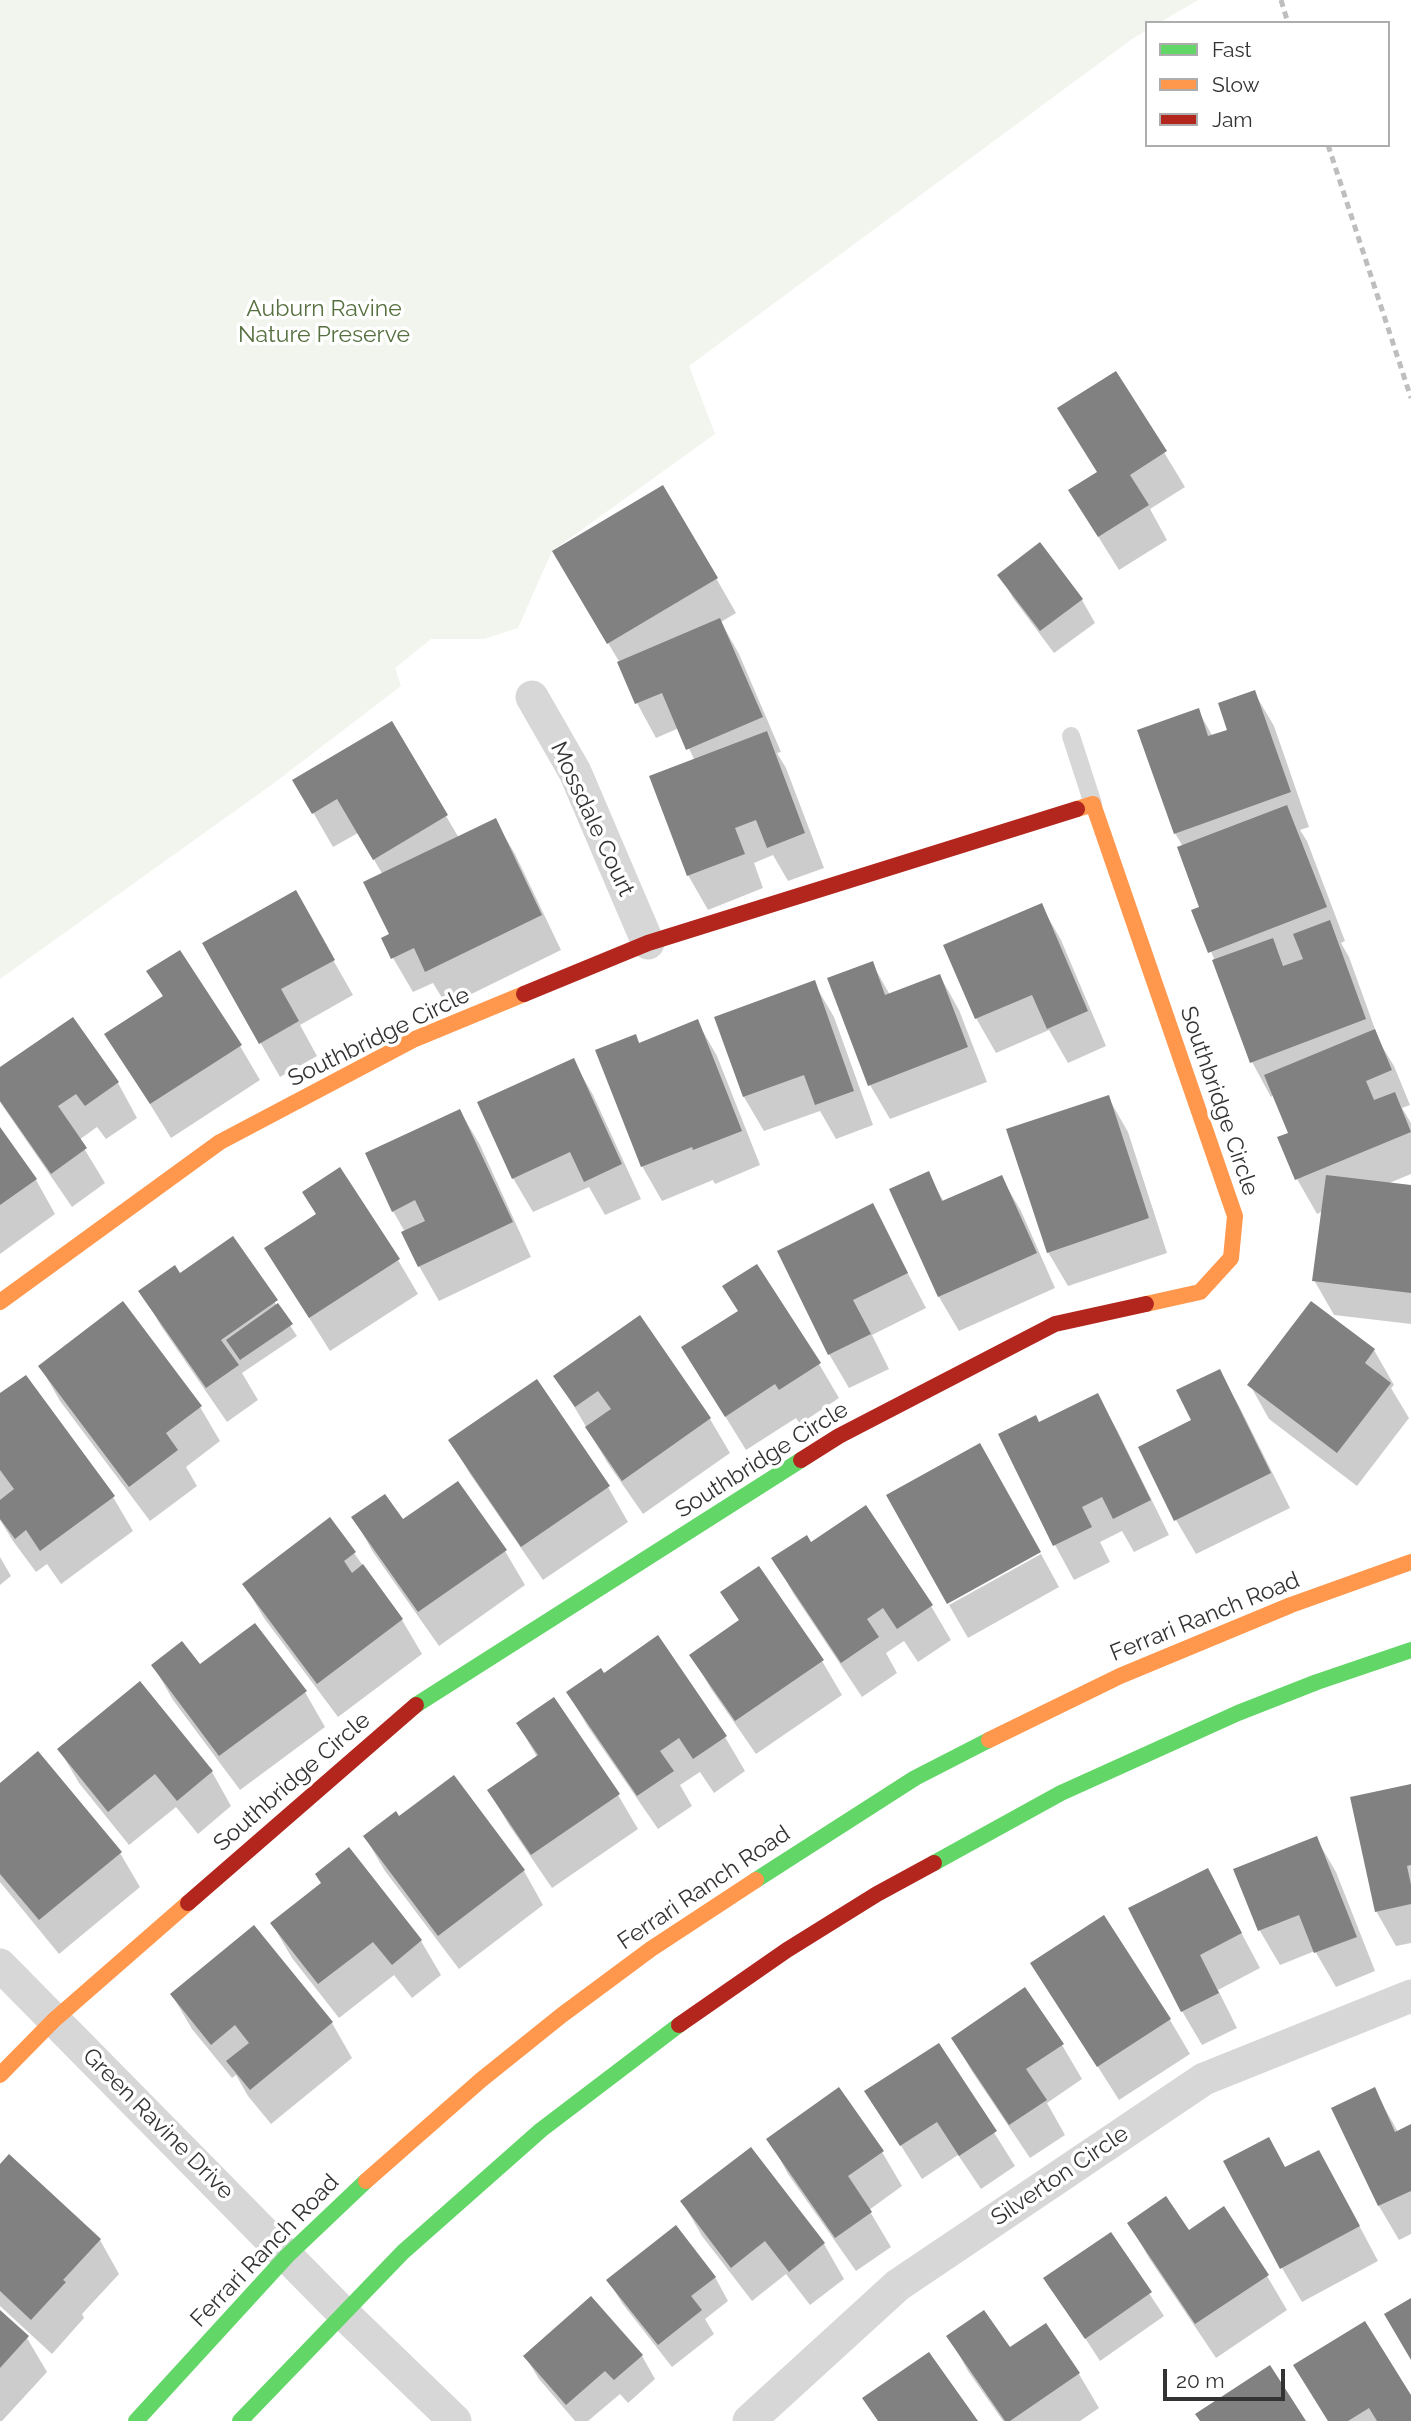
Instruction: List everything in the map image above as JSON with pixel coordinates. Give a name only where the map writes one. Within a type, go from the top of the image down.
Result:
[{"type":"street","name":"Mossdale Court","points":[[532,697],[575,772],[648,943]]},
{"type":"street","name":"Southbridge Circle","points":[[0,1302],[220,1142],[415,1039],[648,943],[1093,804],[1235,1216],[1231,1258],[1200,1292],[1055,1324],[838,1436],[408,1710],[54,2020],[0,2075]]},
{"type":"street","name":"Ferrari Ranch Road","points":[[136,2421],[287,2256],[424,2128],[562,2015],[651,1949],[915,1778],[1025,1721],[1120,1676],[1291,1605],[1411,1562]]},
{"type":"street","points":[[240,2421],[403,2252],[541,2130],[701,2008],[787,1950],[888,1888],[1061,1793],[1238,1713],[1411,1650]]},
{"type":"street","name":"Green Ravine Drive","points":[[0,1965],[343,2313],[454,2421]]},
{"type":"street","name":"Silverton Circle","points":[[749,2421],[898,2285],[1204,2080],[1411,1996]]},
{"type":"lane","points":[[1072,736],[1093,804]]},
{"type":"green space","name":"Auburn Ravine Nature Preserve","points":[[0,0],[1198,0],[1162,21],[1145,21],[1145,31],[689,366],[715,434],[552,551],[518,628],[484,639],[431,639],[395,668],[401,686],[274,783],[0,979]]},
{"type":"building","points":[[1116,371],[1167,451],[1130,475],[1149,505],[1098,537],[1068,490],[1097,472],[1057,408]]},
{"type":"building","points":[[663,485],[718,578],[607,644],[552,551]]},
{"type":"building","points":[[1040,542],[1083,599],[1040,631],[997,575]]},
{"type":"building","points":[[720,618],[763,717],[686,750],[662,693],[635,704],[617,662]]},
{"type":"building","points":[[1255,690],[1291,792],[1174,834],[1137,730],[1199,708],[1208,736],[1227,730],[1218,703]]},
{"type":"building","points":[[392,721],[448,815],[373,860],[337,799],[312,814],[292,780]]},
{"type":"building","points":[[767,731],[805,833],[767,848],[756,820],[735,828],[745,854],[687,876],[649,776]]},
{"type":"building","points":[[1287,805],[1327,907],[1208,953],[1191,910],[1199,907],[1177,847]]},
{"type":"building","points":[[496,818],[542,915],[425,972],[414,948],[391,959],[381,938],[389,934],[363,882]]},
{"type":"building","points":[[296,890],[335,960],[281,989],[299,1021],[259,1044],[202,943]]},
{"type":"building","points":[[1042,903],[1088,1011],[1047,1029],[1032,995],[975,1019],[943,945]]},
{"type":"building","points":[[1330,920],[1366,1019],[1250,1063],[1212,960],[1273,938],[1283,966],[1303,959],[1293,934]]},
{"type":"building","points":[[180,950],[242,1045],[150,1104],[104,1034],[163,996],[146,971]]},
{"type":"building","points":[[873,961],[885,995],[940,974],[968,1047],[868,1086],[827,978]]},
{"type":"building","points":[[815,980],[854,1091],[815,1105],[804,1075],[743,1097],[714,1017]]},
{"type":"building","points":[[73,1017],[119,1082],[85,1106],[76,1094],[58,1106],[87,1148],[51,1174],[0,1101],[0,1067]]},
{"type":"building","points":[[698,1019],[742,1131],[641,1167],[595,1050],[636,1034],[639,1043]]},
{"type":"building","points":[[1375,1029],[1392,1070],[1366,1081],[1374,1100],[1395,1092],[1411,1132],[1295,1180],[1277,1137],[1288,1133],[1264,1075]]},
{"type":"building","points":[[574,1058],[622,1164],[584,1182],[570,1152],[512,1179],[477,1102]]},
{"type":"building","points":[[1109,1095],[1149,1218],[1047,1253],[1006,1129]]},
{"type":"building","points":[[460,1109],[513,1222],[418,1267],[401,1232],[425,1221],[415,1200],[392,1212],[365,1153]]},
{"type":"building","points":[[0,1127],[37,1179],[0,1205]]},
{"type":"building","points":[[340,1167],[400,1259],[309,1318],[264,1248],[316,1214],[302,1192]]},
{"type":"building","points":[[929,1171],[942,1201],[1002,1175],[1037,1253],[938,1297],[889,1189]]},
{"type":"building","points":[[1326,1175],[1411,1185],[1411,1293],[1312,1281]]},
{"type":"building","points":[[873,1203],[908,1273],[853,1300],[871,1334],[828,1355],[777,1251]]},
{"type":"building","points":[[233,1236],[278,1300],[221,1340],[239,1365],[206,1388],[138,1291],[175,1265],[180,1273]]},
{"type":"building","points":[[757,1264],[821,1363],[779,1390],[775,1384],[725,1417],[681,1347],[738,1311],[722,1286]]},
{"type":"building","points":[[123,1301],[202,1406],[166,1433],[178,1450],[129,1487],[38,1366]]},
{"type":"building","points":[[1311,1301],[1375,1349],[1365,1363],[1391,1383],[1337,1453],[1247,1385]]},
{"type":"building","points":[[278,1303],[293,1324],[240,1360],[226,1340]]},
{"type":"building","points":[[640,1315],[711,1418],[622,1481],[585,1427],[611,1409],[598,1391],[575,1407],[553,1376]]},
{"type":"building","points":[[1220,1369],[1271,1473],[1174,1521],[1138,1447],[1191,1420],[1176,1390]]},
{"type":"building","points":[[26,1375],[115,1496],[40,1551],[26,1530],[15,1539],[0,1519],[0,1500],[14,1489],[0,1470],[0,1393]]},
{"type":"building","points":[[537,1379],[610,1486],[521,1547],[448,1440]]},
{"type":"building","points":[[1098,1393],[1151,1500],[1113,1519],[1102,1497],[1082,1507],[1092,1527],[1053,1546],[998,1434],[1036,1415],[1039,1422]]},
{"type":"building","points":[[980,1443],[1041,1552],[947,1604],[886,1495]]},
{"type":"building","points":[[458,1481],[507,1550],[418,1612],[351,1517],[385,1494],[403,1519]]},
{"type":"building","points":[[866,1505],[933,1605],[897,1629],[883,1608],[867,1619],[879,1637],[841,1663],[771,1558],[807,1535],[811,1542]]},
{"type":"building","points":[[330,1517],[356,1552],[344,1561],[352,1573],[363,1564],[403,1619],[317,1684],[242,1584]]},
{"type":"building","points":[[759,1566],[824,1660],[735,1721],[689,1655],[739,1620],[720,1592]]},
{"type":"building","points":[[255,1623],[307,1691],[219,1756],[151,1665],[182,1641],[200,1664]]},
{"type":"building","points":[[658,1635],[727,1736],[693,1759],[679,1738],[660,1751],[674,1771],[637,1796],[566,1692],[601,1668],[604,1673]]},
{"type":"building","points":[[140,1681],[213,1771],[177,1801],[155,1774],[108,1812],[57,1749]]},
{"type":"building","points":[[554,1697],[620,1794],[531,1855],[487,1790],[538,1755],[516,1723]]},
{"type":"building","points":[[38,1751],[122,1852],[39,1920],[0,1874],[0,1783]]},
{"type":"building","points":[[454,1775],[525,1870],[438,1936],[363,1836],[396,1811],[399,1816]]},
{"type":"building","points":[[1411,1784],[1411,1865],[1407,1866],[1411,1904],[1375,1912],[1350,1797]]},
{"type":"building","points":[[1317,1836],[1357,1937],[1314,1953],[1299,1915],[1258,1931],[1233,1869]]},
{"type":"building","points":[[349,1847],[422,1940],[392,1965],[373,1942],[318,1984],[270,1923],[321,1883],[315,1874]]},
{"type":"building","points":[[1208,1868],[1242,1933],[1200,1955],[1219,1993],[1181,2012],[1128,1908]]},
{"type":"building","points":[[1104,1915],[1171,2019],[1097,2067],[1030,1963]]},
{"type":"building","points":[[254,1925],[333,2022],[250,2090],[226,2061],[249,2043],[235,2025],[211,2045],[170,1994]]},
{"type":"building","points":[[1025,1987],[1064,2044],[1026,2069],[1047,2100],[1009,2125],[951,2038]]},
{"type":"building","points":[[939,2043],[997,2131],[959,2156],[937,2122],[900,2146],[864,2091]]},
{"type":"building","points":[[839,2087],[884,2151],[848,2176],[872,2212],[835,2238],[766,2139]]},
{"type":"building","points":[[1375,2087],[1395,2132],[1411,2124],[1411,2191],[1378,2206],[1331,2108]]},
{"type":"building","points":[[1269,2137],[1285,2167],[1319,2150],[1360,2226],[1280,2269],[1223,2161]]},
{"type":"building","points":[[751,2147],[825,2243],[789,2272],[765,2241],[731,2268],[680,2201]]},
{"type":"building","points":[[9,2154],[101,2239],[31,2320],[0,2291],[0,2164]]},
{"type":"building","points":[[1166,2196],[1189,2230],[1224,2206],[1269,2275],[1195,2324],[1127,2223]]},
{"type":"building","points":[[676,2225],[716,2277],[691,2296],[702,2310],[658,2345],[606,2280]]},
{"type":"building","points":[[1111,2232],[1152,2292],[1085,2339],[1043,2278]]},
{"type":"building","points":[[591,2296],[643,2355],[614,2380],[605,2371],[566,2405],[523,2356]]},
{"type":"building","points":[[1411,2298],[1411,2360],[1384,2314]]},
{"type":"building","points":[[0,2310],[29,2336],[0,2368]]},
{"type":"building","points":[[984,2310],[1010,2347],[1046,2323],[1080,2373],[1010,2421],[1005,2421],[946,2336]]},
{"type":"building","points":[[1365,2321],[1411,2395],[1411,2421],[1377,2421],[1369,2408],[1348,2421],[1328,2421],[1293,2365]]},
{"type":"building","points":[[929,2352],[978,2421],[878,2421],[862,2398]]},
{"type":"building","points":[[1270,2365],[1306,2421],[1200,2421],[1195,2414]]},
{"type":"railway","points":[[1281,0],[1287,21]]},
{"type":"railway","points":[[1329,147],[1411,398]]},
{"type":"traffic: fast","points":[[416,1705],[801,1460]]},
{"type":"traffic: fast","points":[[934,1863],[1061,1793],[1238,1713],[1411,1650]]},
{"type":"traffic: fast","points":[[756,1880],[915,1778],[989,1740]]},
{"type":"traffic: fast","points":[[240,2421],[403,2252],[541,2130],[679,2025]]},
{"type":"traffic: fast","points":[[136,2421],[287,2256],[366,2181]]},
{"type":"traffic: slow","points":[[1077,809],[1093,804],[1235,1216],[1231,1258],[1200,1292],[1146,1304]]},
{"type":"traffic: slow","points":[[0,1302],[220,1142],[415,1039],[524,994]]},
{"type":"traffic: slow","points":[[989,1740],[1120,1676],[1291,1605],[1411,1562]]},
{"type":"traffic: slow","points":[[366,2181],[481,2080],[562,2015],[651,1949],[756,1880]]},
{"type":"traffic: slow","points":[[0,2075],[54,2020],[188,1903]]},
{"type":"traffic: jam","points":[[524,994],[648,943],[1077,809]]},
{"type":"traffic: jam","points":[[801,1460],[839,1436],[1055,1324],[1146,1304]]},
{"type":"traffic: jam","points":[[188,1903],[416,1705]]},
{"type":"traffic: jam","points":[[679,2025],[787,1950],[877,1894],[934,1863]]}]
